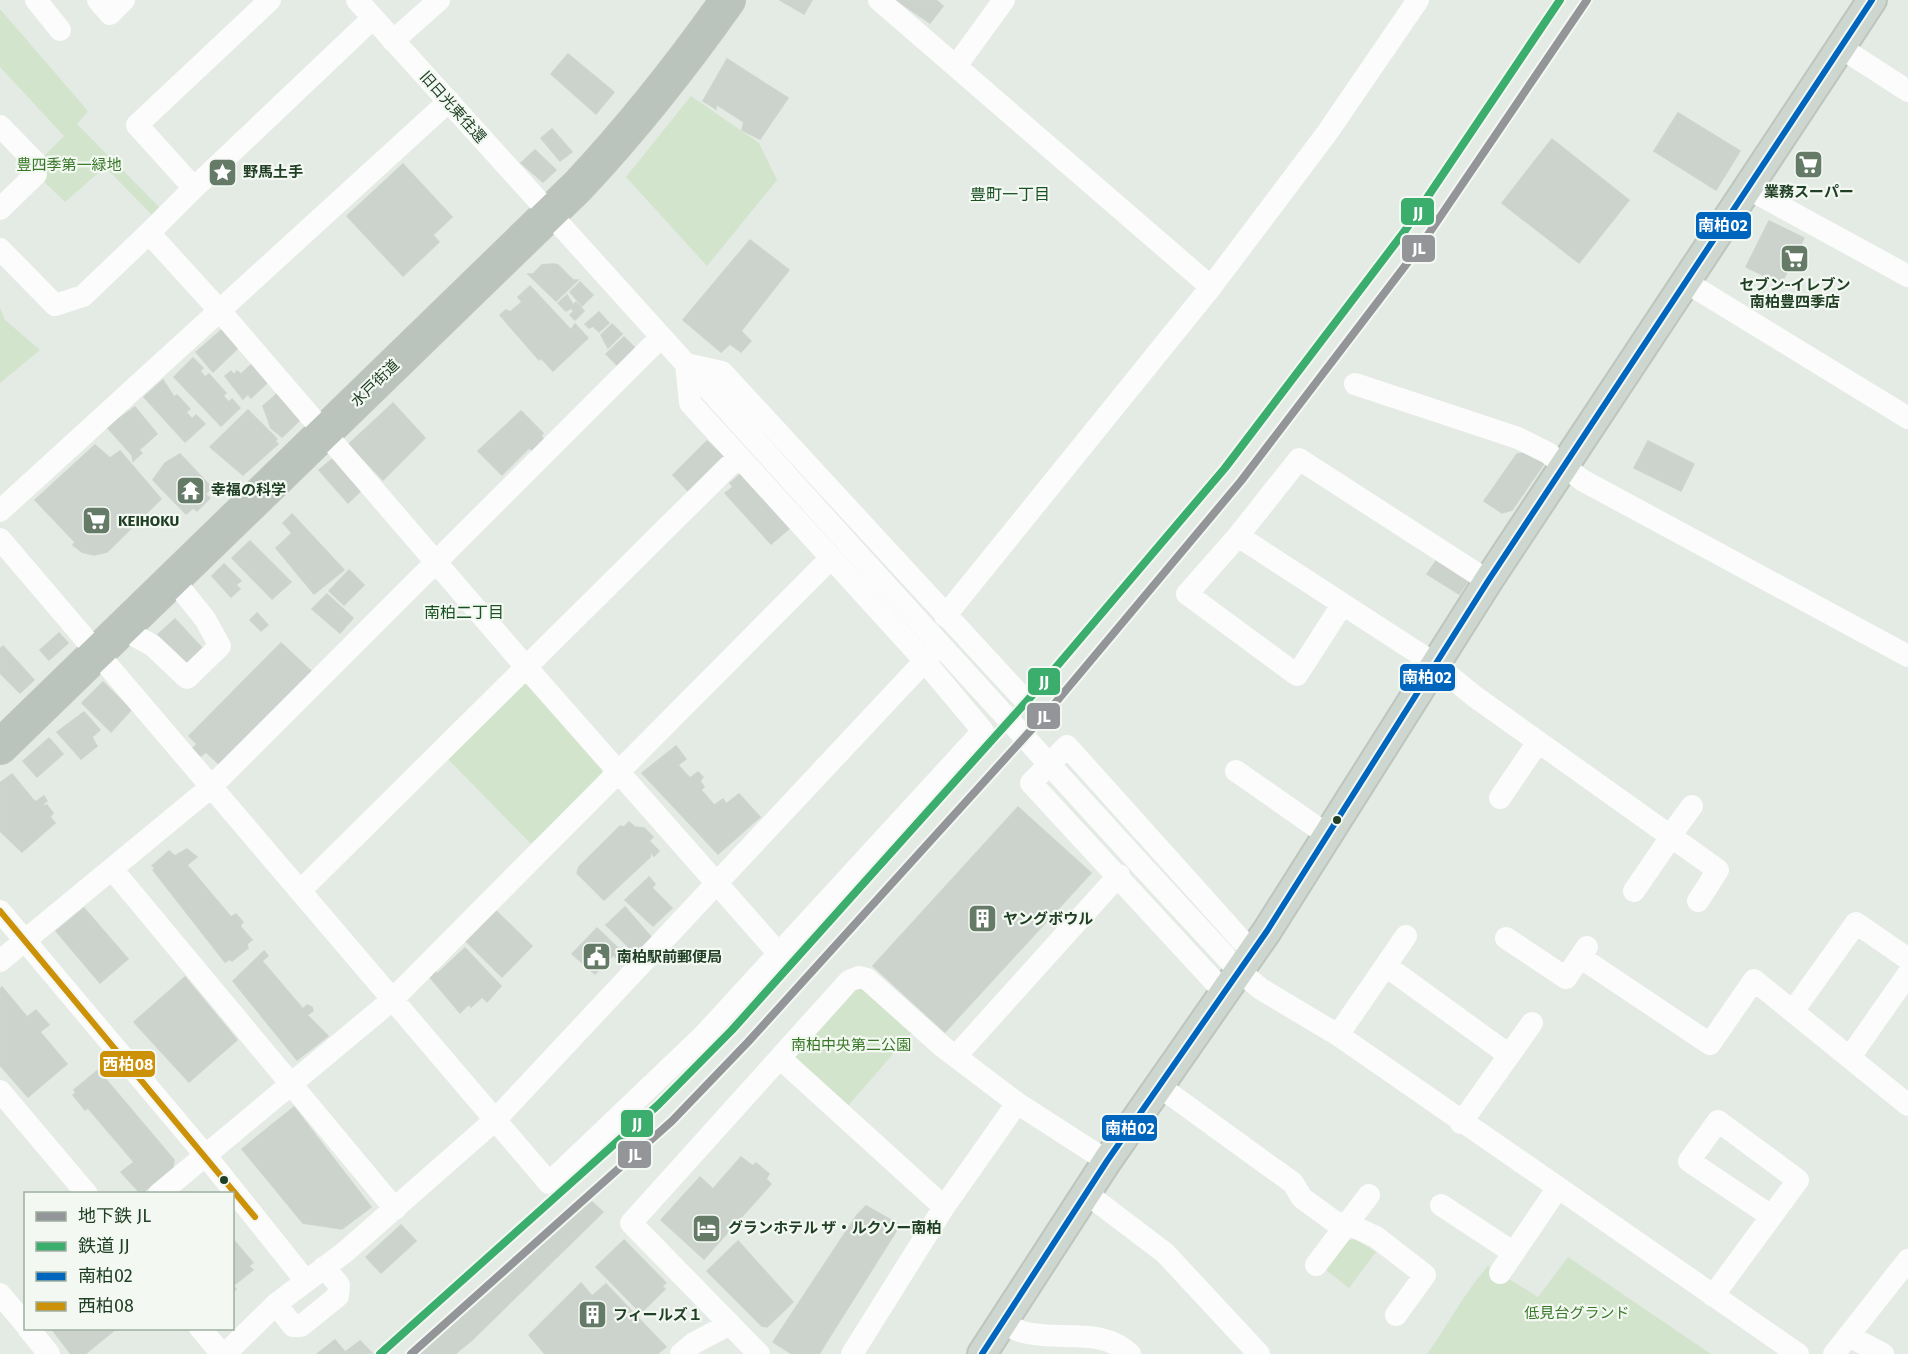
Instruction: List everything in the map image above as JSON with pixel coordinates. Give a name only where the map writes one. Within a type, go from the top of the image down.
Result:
[{"type":"highway","name":"水戸街道","points":[[0,747],[551,213],[631,130],[670,82],[728,0]]},
{"type":"main road","points":[[982,1354],[1107,1161],[1329,836],[1488,581],[1872,0]]},
{"type":"street","points":[[36,0],[60,30]]},
{"type":"street","points":[[98,0],[110,14],[124,0]]},
{"type":"street","points":[[194,188],[137,125],[270,0]]},
{"type":"street","name":"旧日光東往還","points":[[357,0],[1238,971]]},
{"type":"street","points":[[393,41],[439,0]]},
{"type":"street","points":[[879,0],[1211,287]]},
{"type":"street","points":[[956,66],[1004,0]]},
{"type":"street","points":[[201,1330],[224,1354],[276,1304],[314,1273],[345,1252],[495,1120],[924,661],[951,622],[1211,287],[1327,133],[1412,2]]},
{"type":"street","points":[[0,249],[55,304],[82,296],[373,18]]},
{"type":"street","points":[[1840,47],[1908,91]]},
{"type":"street","points":[[0,511],[449,101]]},
{"type":"street","points":[[0,126],[36,169],[0,209]]},
{"type":"street","points":[[1747,188],[1908,276]]},
{"type":"street","points":[[149,233],[325,431],[526,667],[718,882],[779,954]]},
{"type":"street","points":[[1686,282],[1908,418]]},
{"type":"street","points":[[0,961],[211,787],[661,337]]},
{"type":"street","points":[[0,539],[549,1183],[703,1036],[983,731],[924,661],[690,403],[686,364],[722,372],[1021,696]]},
{"type":"street","points":[[1354,384],[1509,435],[1548,453],[1582,480],[1908,656]]},
{"type":"street","points":[[300,891],[738,458]]},
{"type":"street","points":[[1342,605],[1297,675],[1187,594],[1238,536],[1299,459],[1488,581]]},
{"type":"street","points":[[1238,536],[1435,664],[1538,742],[1718,870],[1698,901]]},
{"type":"street","points":[[161,1192],[392,1000],[831,558]]},
{"type":"street","points":[[122,629],[152,645],[188,678],[220,646],[205,619],[173,579]]},
{"type":"street","points":[[1500,798],[1538,742]]},
{"type":"street","points":[[1238,971],[1144,832],[1067,746],[1031,783],[1115,871],[1238,971],[1261,989],[1338,1035],[1425,1094],[1461,1123],[1798,1354]]},
{"type":"street","points":[[1236,771],[1329,836]]},
{"type":"street","points":[[1634,891],[1692,806]]},
{"type":"street","points":[[956,1056],[1115,871],[1144,832]]},
{"type":"street","points":[[112,869],[395,1209]]},
{"type":"street","points":[[0,911],[206,1156],[314,1273],[339,1285],[338,1296],[301,1326],[293,1326],[276,1304]]},
{"type":"street","points":[[1793,1011],[1856,923],[1908,959]]},
{"type":"street","points":[[1338,1035],[1406,936]]},
{"type":"street","points":[[1506,938],[1566,978],[1583,952],[1710,1044],[1754,980],[1908,1105]]},
{"type":"street","points":[[1386,966],[1509,1055]]},
{"type":"street","points":[[1854,1060],[1908,974]]},
{"type":"street","points":[[759,1354],[631,1223],[849,981],[859,977],[867,978],[956,1056],[1017,1103],[1107,1161]]},
{"type":"street","points":[[1461,1123],[1532,1023]]},
{"type":"street","points":[[780,1058],[944,1207]]},
{"type":"street","points":[[1159,1086],[1293,1183],[1302,1198],[1335,1222],[1348,1224],[1376,1237],[1425,1275],[1396,1315]]},
{"type":"street","points":[[0,1091],[85,1192]]},
{"type":"street","points":[[852,1354],[944,1207],[1017,1103]]},
{"type":"street","points":[[1713,1296],[1772,1216],[1798,1180],[1718,1121],[1689,1161],[1772,1216]]},
{"type":"street","points":[[1500,1273],[1557,1189]]},
{"type":"street","points":[[1086,1193],[1165,1253],[1259,1354]]},
{"type":"street","points":[[1316,1265],[1369,1195]]},
{"type":"street","points":[[1441,1204],[1514,1253]]},
{"type":"street","points":[[1834,1354],[1908,1260]]},
{"type":"street","points":[[0,1294],[19,1319]]},
{"type":"street","points":[[1002,1323],[1024,1333],[1105,1338],[1120,1345],[1130,1354]]},
{"type":"street","points":[[681,1354],[694,1343],[730,1324]]},
{"type":"street","points":[[28,1330],[49,1354]]},
{"type":"street","points":[[1849,1336],[1883,1354]]},
{"type":"green space","name":"豊四季第一緑地","points":[[0,9],[88,111],[77,124],[164,212],[157,220],[105,167],[65,202],[31,169],[64,136],[0,67]]},
{"type":"green space","points":[[691,96],[759,143],[777,180],[707,266],[626,177]]},
{"type":"green space","points":[[0,308],[5,320],[40,350],[0,383]]},
{"type":"green space","points":[[520,683],[530,683],[602,765],[602,776],[531,844],[447,758]]},
{"type":"green space","name":"南柏中央第二公園","points":[[853,985],[863,986],[913,1031],[847,1107],[795,1059],[794,1051]]},
{"type":"green space","points":[[1355,1239],[1376,1252],[1349,1288],[1326,1270],[1349,1240]]},
{"type":"green space","name":"低見台グランド","points":[[1568,1257],[1711,1354],[1427,1354],[1471,1287],[1488,1266],[1538,1297]]},
{"type":"building","points":[[780,0],[812,0],[804,14]]},
{"type":"building","points":[[896,0],[936,0],[943,6],[930,23]]},
{"type":"building","points":[[568,54],[614,92],[596,114],[551,74]]},
{"type":"building","points":[[727,59],[788,98],[760,139],[742,130],[744,122],[716,104],[716,109],[703,101]]},
{"type":"building","points":[[1678,113],[1740,151],[1716,190],[1654,151]]},
{"type":"building","points":[[552,129],[572,152],[560,161],[541,138]]},
{"type":"building","points":[[1552,139],[1629,200],[1579,263],[1502,203]]},
{"type":"building","points":[[535,150],[556,170],[543,182],[521,163]]},
{"type":"building","points":[[403,164],[452,217],[433,235],[439,242],[403,276],[347,216]]},
{"type":"building","points":[[1769,221],[1804,238],[1781,284],[1746,267]]},
{"type":"building","points":[[750,240],[789,270],[741,331],[751,341],[741,352],[730,344],[721,352],[683,320]]},
{"type":"building","points":[[542,265],[558,265],[573,280],[578,280],[556,301],[528,274],[533,274]]},
{"type":"building","points":[[580,282],[593,295],[582,306],[570,292]]},
{"type":"building","points":[[530,286],[571,330],[575,324],[588,338],[553,371],[541,358],[539,360],[500,315],[506,310],[510,312],[522,302],[518,297]]},
{"type":"building","points":[[567,295],[573,305],[576,302],[584,311],[575,320],[570,315],[574,311],[571,308],[566,311],[558,303]]},
{"type":"building","points":[[599,312],[609,323],[599,332],[593,326],[589,328],[585,324]]},
{"type":"building","points":[[612,324],[622,334],[608,348],[601,335]]},
{"type":"building","points":[[225,327],[241,345],[213,372],[196,352]]},
{"type":"building","points":[[624,337],[637,350],[619,367],[606,354]]},
{"type":"building","points":[[193,358],[203,368],[200,371],[205,377],[209,374],[226,393],[223,396],[229,402],[232,399],[240,408],[221,426],[174,377]]},
{"type":"building","points":[[254,362],[270,380],[251,398],[248,394],[243,399],[225,376],[231,371],[234,375],[237,371],[241,374]]},
{"type":"building","points":[[163,380],[174,397],[177,395],[190,409],[186,412],[192,419],[196,415],[205,424],[185,442],[144,397]]},
{"type":"building","points":[[278,393],[302,418],[282,437],[271,428],[263,406]]},
{"type":"building","points":[[393,403],[425,438],[383,480],[349,444]]},
{"type":"building","points":[[135,407],[157,434],[139,450],[142,453],[133,461],[132,455],[107,427]]},
{"type":"building","points":[[248,410],[277,439],[275,441],[278,444],[243,475],[210,447]]},
{"type":"building","points":[[521,411],[543,433],[541,436],[544,440],[532,450],[529,448],[502,475],[478,451]]},
{"type":"building","points":[[707,441],[724,457],[688,491],[673,475]]},
{"type":"building","points":[[1648,441],[1694,464],[1681,491],[1634,468]]},
{"type":"building","name":"KEIHOKU","points":[[95,445],[110,458],[120,451],[161,499],[107,552],[94,555],[82,552],[73,545],[75,542],[35,500]]},
{"type":"building","points":[[1526,453],[1545,462],[1512,510],[1502,513],[1484,501],[1517,454]]},
{"type":"building","points":[[180,454],[212,488],[205,494],[210,498],[197,511],[193,508],[186,514],[153,480],[165,463]]},
{"type":"building","points":[[336,456],[365,487],[348,503],[319,470]]},
{"type":"building","points":[[742,473],[791,527],[771,544],[725,493],[733,487],[730,483]]},
{"type":"building","points":[[292,514],[344,570],[314,594],[276,548],[292,533],[283,523]]},
{"type":"building","points":[[250,541],[291,582],[272,599],[232,558]]},
{"type":"building","points":[[1438,558],[1468,581],[1459,594],[1427,574]]},
{"type":"building","points":[[224,564],[241,581],[236,585],[240,589],[231,597],[212,576]]},
{"type":"building","points":[[349,570],[364,585],[344,605],[329,591]]},
{"type":"building","points":[[327,594],[353,618],[340,633],[312,609]]},
{"type":"building","points":[[257,613],[268,625],[261,631],[250,620]]},
{"type":"building","points":[[175,619],[203,649],[184,670],[153,639]]},
{"type":"building","points":[[59,633],[68,643],[49,660],[40,650]]},
{"type":"building","points":[[281,643],[312,672],[219,764],[206,752],[201,756],[192,749],[197,744],[189,736]]},
{"type":"building","points":[[3,646],[34,680],[20,693],[0,673],[0,649]]},
{"type":"building","points":[[103,682],[131,710],[111,732],[82,703]]},
{"type":"building","points":[[84,712],[100,730],[92,737],[97,746],[81,759],[57,732]]},
{"type":"building","points":[[49,738],[63,754],[37,777],[23,761]]},
{"type":"building","points":[[676,746],[686,759],[678,765],[690,778],[698,772],[703,777],[700,781],[704,787],[701,790],[714,805],[723,799],[726,804],[739,794],[760,817],[718,854],[642,773]]},
{"type":"building","points":[[12,774],[35,802],[44,796],[47,801],[40,806],[47,805],[53,813],[50,817],[55,823],[22,852],[0,831],[0,783]]},
{"type":"building","name":"ヤングボウル","points":[[1018,807],[1091,873],[945,1032],[873,966]]},
{"type":"building","points":[[629,822],[635,827],[644,828],[653,837],[649,841],[659,851],[654,856],[651,852],[650,857],[604,900],[577,873],[579,867],[620,826],[624,827]]},
{"type":"building","points":[[187,849],[197,857],[187,865],[231,917],[236,914],[243,922],[240,926],[252,940],[247,944],[248,948],[232,961],[230,959],[225,962],[153,870],[155,868],[152,866],[169,851],[175,856]]},
{"type":"building","points":[[649,877],[655,884],[652,888],[672,908],[653,926],[625,900]]},
{"type":"building","points":[[625,907],[651,937],[635,953],[606,925]]},
{"type":"building","points":[[84,908],[128,959],[100,983],[56,931]]},
{"type":"building","points":[[495,910],[532,946],[502,977],[465,940]]},
{"type":"building","points":[[597,928],[619,949],[595,974],[572,954]]},
{"type":"building","points":[[622,947],[632,957],[625,965],[614,956]]},
{"type":"building","points":[[465,948],[501,986],[487,1002],[482,997],[471,1007],[469,1004],[460,1013],[429,976],[435,971],[437,974]]},
{"type":"building","points":[[264,951],[268,956],[262,961],[303,1009],[307,1005],[312,1007],[313,1011],[307,1015],[328,1036],[297,1060],[233,981]]},
{"type":"building","points":[[185,977],[237,1040],[189,1082],[134,1022]]},
{"type":"building","points":[[2,987],[27,1017],[36,1010],[49,1025],[40,1032],[67,1064],[28,1097],[0,1065],[0,989]]},
{"type":"building","points":[[98,1070],[174,1160],[173,1167],[143,1192],[139,1192],[121,1172],[134,1162],[88,1108],[85,1110],[73,1095],[76,1093],[74,1090]]},
{"type":"building","points":[[294,1107],[371,1207],[342,1229],[303,1223],[242,1149]]},
{"type":"building","points":[[741,1157],[753,1166],[756,1163],[769,1174],[766,1179],[771,1184],[704,1259],[661,1220],[700,1177],[713,1189]]},
{"type":"building","points":[[591,1201],[603,1212],[472,1340],[455,1354],[416,1354]]},
{"type":"building","points":[[866,1206],[900,1225],[819,1354],[792,1354],[773,1342],[857,1215]]},
{"type":"building","points":[[401,1225],[416,1241],[381,1273],[366,1257]]},
{"type":"building","points":[[234,1240],[253,1263],[249,1266],[253,1270],[234,1285]]},
{"type":"building","points":[[624,1240],[666,1283],[662,1286],[665,1289],[641,1313],[596,1267]]},
{"type":"building","points":[[738,1241],[793,1302],[767,1327],[762,1326],[707,1271]]},
{"type":"building","name":"フィールズ１","points":[[581,1283],[592,1296],[606,1284],[666,1347],[657,1354],[545,1354],[529,1335]]},
{"type":"building","points":[[53,1330],[115,1330],[85,1354],[71,1354]]},
{"type":"building","points":[[335,1340],[345,1352],[360,1341],[372,1353],[317,1354]]},
{"type":"metro line","name":"JL","points":[[411,1354],[672,1121],[748,1042],[1051,708],[1241,481],[1421,245],[1587,0]]},
{"type":"rail line","name":"JJ","points":[[380,1354],[658,1105],[732,1030],[1035,692],[1225,468],[1404,232],[1560,0]]},
{"type":"transit line","name":"南柏02","points":[[982,1354],[1107,1161],[1267,931],[1488,581],[1872,0]]},
{"type":"transit line","name":"西柏08","points":[[0,911],[255,1217]]},
{"type":"place","name":"業務スーパー","points":[[1809,165]]},
{"type":"place","name":"野馬土手","points":[[222,172]]},
{"type":"place","name":"セブン-イレブン 南柏豊四季店","points":[[1795,258]]},
{"type":"place","name":"幸福の科学","points":[[190,490]]},
{"type":"place","name":"KEIHOKU","points":[[97,521]]},
{"type":"place","name":"ヤングボウル","points":[[982,919]]},
{"type":"place","name":"南柏駅前郵便局","points":[[596,957]]},
{"type":"place","name":"グランホテル ザ・ルクソー南柏","points":[[707,1228]]},
{"type":"place","name":"フィールズ１","points":[[592,1315]]},
{"type":"district","name":"豊町一丁目","points":[[1010,194]]},
{"type":"district","name":"南柏二丁目","points":[[464,612]]}]
